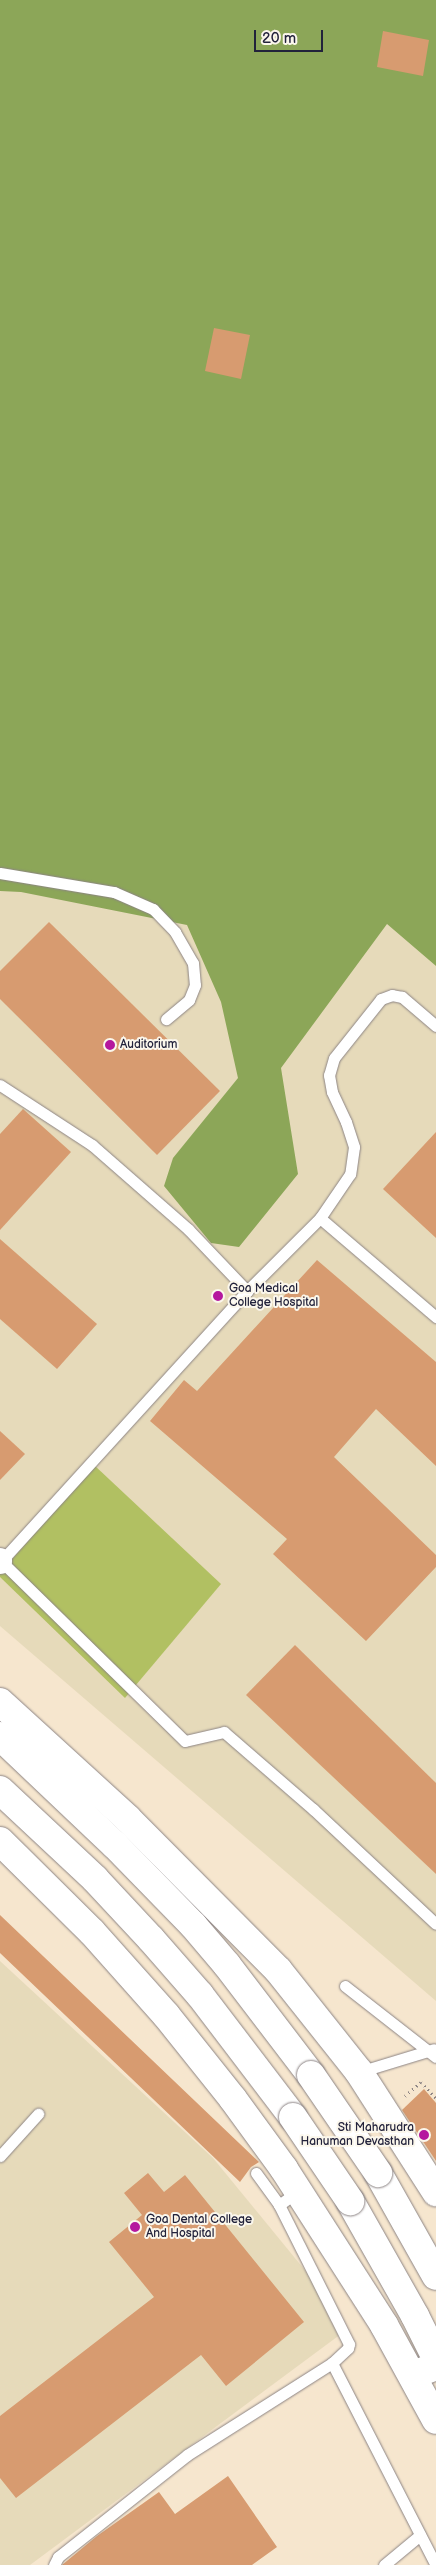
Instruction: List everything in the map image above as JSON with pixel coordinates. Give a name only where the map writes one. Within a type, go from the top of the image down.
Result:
[{"type":"main road","points":[[0,1702],[128,1819],[278,1970],[359,2072],[436,2192]]},
{"type":"main road","points":[[0,1736],[115,1845],[192,1925],[227,1965],[310,2075],[378,2174],[436,2276]]},
{"type":"main road","points":[[0,1790],[95,1879],[158,1946],[200,1995],[292,2117],[350,2201],[415,2316],[436,2358]]},
{"type":"main road","points":[[0,1841],[92,1932],[166,2015],[233,2099],[288,2198],[384,2325],[425,2370],[436,2420]]},
{"type":"lane","points":[[0,874],[114,892],[153,909],[175,932],[192,963],[195,985],[189,1000],[166,1019]]},
{"type":"lane","points":[[436,1026],[402,997],[392,995],[381,999],[334,1058],[329,1075],[332,1092],[346,1122],[354,1147],[350,1174],[320,1218],[247,1291],[0,1561],[186,1741],[224,1732],[313,1809],[436,1924]]},
{"type":"lane","points":[[0,1085],[92,1145],[188,1229],[247,1291]]},
{"type":"lane","points":[[320,1218],[436,1317]]},
{"type":"lane","points":[[346,1986],[434,2052]]},
{"type":"lane","points":[[359,2072],[434,2052]]},
{"type":"lane","points":[[0,2156],[38,2114]]},
{"type":"lane","points":[[54,2562],[187,2455],[332,2363],[348,2348],[349,2344],[288,2198],[256,2173]]},
{"type":"lane","points":[[332,2363],[436,2565]]},
{"type":"lane","points":[[384,2565],[420,2535]]},
{"type":"path","points":[[404,2098],[421,2082],[436,2098]]},
{"type":"shaded area","name":"Goa Medical College Hospital","points":[[0,856],[387,924],[436,966],[436,2001],[0,1626]]},
{"type":"shaded area","name":"Goa Dental College And Hospital","points":[[0,1961],[213,2158],[326,2296],[345,2331],[30,2565],[0,2565]]},
{"type":"green space","points":[[0,0],[436,0],[436,966],[387,924],[281,1068],[298,1174],[239,1247],[211,1243],[164,1186],[173,1158],[238,1078],[221,1002],[187,925],[21,892],[0,891]]},
{"type":"green space","points":[[94,1465],[221,1584],[125,1698],[0,1577],[0,1573]]},
{"type":"building","points":[[383,31],[429,40],[423,76],[377,67]]},
{"type":"building","points":[[214,328],[250,335],[241,379],[205,371]]},
{"type":"building","name":"Auditorium","points":[[49,922],[220,1091],[157,1155],[0,999],[0,971]]},
{"type":"building","points":[[23,1109],[71,1152],[0,1230],[0,1134]]},
{"type":"building","points":[[436,1132],[436,1238],[383,1189]]},
{"type":"building","points":[[0,1239],[97,1324],[57,1369],[0,1319]]},
{"type":"building","points":[[317,1260],[436,1362],[436,1466],[376,1409],[334,1457],[436,1555],[436,1567],[366,1641],[273,1554],[287,1539],[150,1421],[184,1380],[197,1391]]},
{"type":"building","points":[[0,1431],[25,1454],[0,1480]]},
{"type":"building","points":[[295,1645],[436,1783],[436,1874],[246,1695]]},
{"type":"building","points":[[0,1915],[259,2162],[251,2167],[240,2182],[0,1953]]},
{"type":"building","name":"Sti Maharudra Hanuman Devasthan","points":[[424,2089],[436,2103],[436,2161],[402,2110]]},
{"type":"building","points":[[148,2173],[164,2192],[185,2175],[304,2322],[226,2386],[201,2355],[16,2498],[0,2478],[0,2416],[154,2297],[109,2242],[142,2215],[124,2193]]},
{"type":"building","points":[[228,2476],[277,2547],[252,2565],[62,2565],[97,2536],[159,2492],[175,2514]]},
{"type":"place","name":"Auditorium","points":[[110,1045]]},
{"type":"place","name":"Goa Medical College Hospital","points":[[218,1296]]},
{"type":"place","name":"Sti Maharudra Hanuman Devasthan","points":[[424,2135]]},
{"type":"place","name":"Goa Dental College And Hospital","points":[[135,2227]]}]
